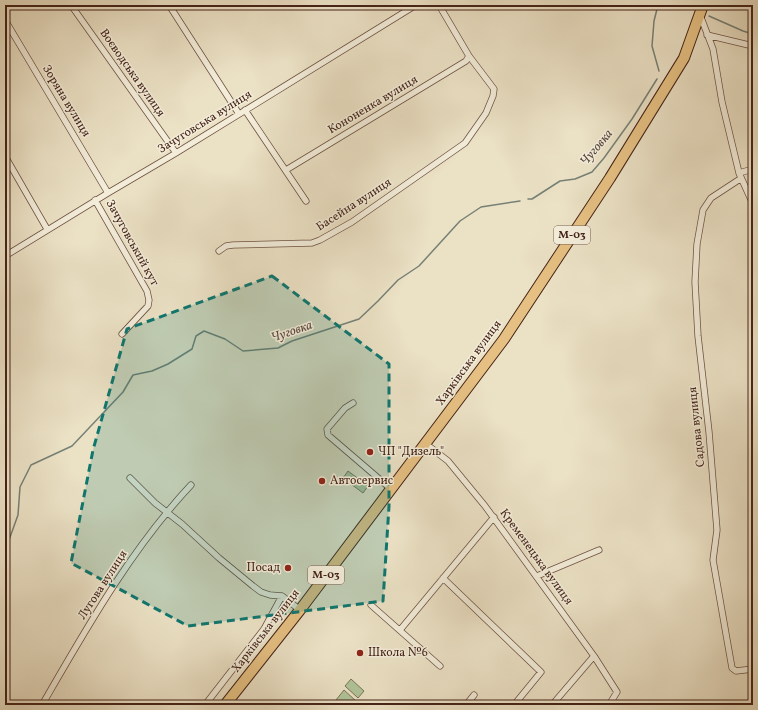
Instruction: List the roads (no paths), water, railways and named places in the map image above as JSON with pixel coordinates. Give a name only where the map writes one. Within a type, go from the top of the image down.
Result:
[{"type":"highway","name":"М-03","points":[[700,15],[703,5]]},
{"type":"highway","name":"Харківська вулиця","points":[[225,705],[300,610],[504,339],[610,178],[684,58],[700,15]]},
{"type":"street","name":"Воєводська вулиця","points":[[71,5],[176,153]]},
{"type":"street","points":[[169,5],[239,114]]},
{"type":"street","name":"Зачуговська вулиця","points":[[5,256],[95,200],[176,153],[416,5]]},
{"type":"street","points":[[439,5],[469,56]]},
{"type":"street","points":[[700,15],[713,49],[722,102],[740,176],[753,204]]},
{"type":"street","name":"Зоряна вулиця","points":[[5,20],[108,193]]},
{"type":"street","points":[[707,35],[753,46]]},
{"type":"street","name":"Басейна вулиця","points":[[219,251],[226,246],[233,245],[312,243],[320,240],[352,222],[465,143],[486,113],[493,96],[494,89],[469,56]]},
{"type":"street","name":"Кононенка вулиця","points":[[286,170],[466,61],[469,56]]},
{"type":"street","points":[[245,110],[306,201]]},
{"type":"street","points":[[5,156],[48,229]]},
{"type":"street","points":[[740,176],[753,169]]},
{"type":"street","name":"Садова вулиця","points":[[740,176],[711,198],[703,210],[697,244],[695,282],[698,336],[709,432],[716,530],[713,560],[732,668],[736,671],[753,669]]},
{"type":"street","name":"Зачуговський кут","points":[[95,200],[147,291],[150,300],[148,306],[122,334]]},
{"type":"street","points":[[353,403],[345,408],[327,429],[328,435],[391,489]]},
{"type":"street","name":"Кременецька вулиця","points":[[426,444],[448,461],[494,517],[594,656],[617,692],[609,705]]},
{"type":"street","points":[[130,478],[219,558],[257,589],[270,595],[282,596],[300,610]]},
{"type":"street","name":"Лугова вулиця","points":[[42,705],[112,589],[152,530],[173,504],[192,485]]},
{"type":"street","points":[[400,630],[494,517]]},
{"type":"street","points":[[537,576],[599,550]]},
{"type":"street","points":[[443,578],[541,672],[514,705]]},
{"type":"street","points":[[205,705],[264,629],[282,596]]},
{"type":"street","points":[[371,605],[440,666]]},
{"type":"street","points":[[552,705],[594,656]]},
{"type":"street","points":[[466,705],[474,695]]},
{"type":"waterway","name":"Чуговка","points":[[658,5],[654,21],[652,46],[659,71]]},
{"type":"waterway","points":[[688,5],[698,10]]},
{"type":"waterway","points":[[709,16],[753,34]]},
{"type":"waterway","name":"Чуговка","points":[[528,199],[532,199],[560,181],[575,179],[592,172],[632,119],[657,79]]},
{"type":"waterway","name":"Чуговка","points":[[5,551],[18,515],[20,487],[31,465],[72,446],[123,392],[133,375],[152,371],[168,364],[192,349],[196,336],[204,331],[225,339],[243,351],[278,348],[292,341],[359,319],[398,280],[419,266],[460,221],[481,207],[520,201]]},
{"type":"place","name":"ЧП \"Дизель\"","points":[[370,452]]},
{"type":"place","name":"Автосервис","points":[[322,481]]},
{"type":"place","name":"Посад","points":[[288,568]]},
{"type":"place","name":"Школа №6","points":[[360,653]]}]
